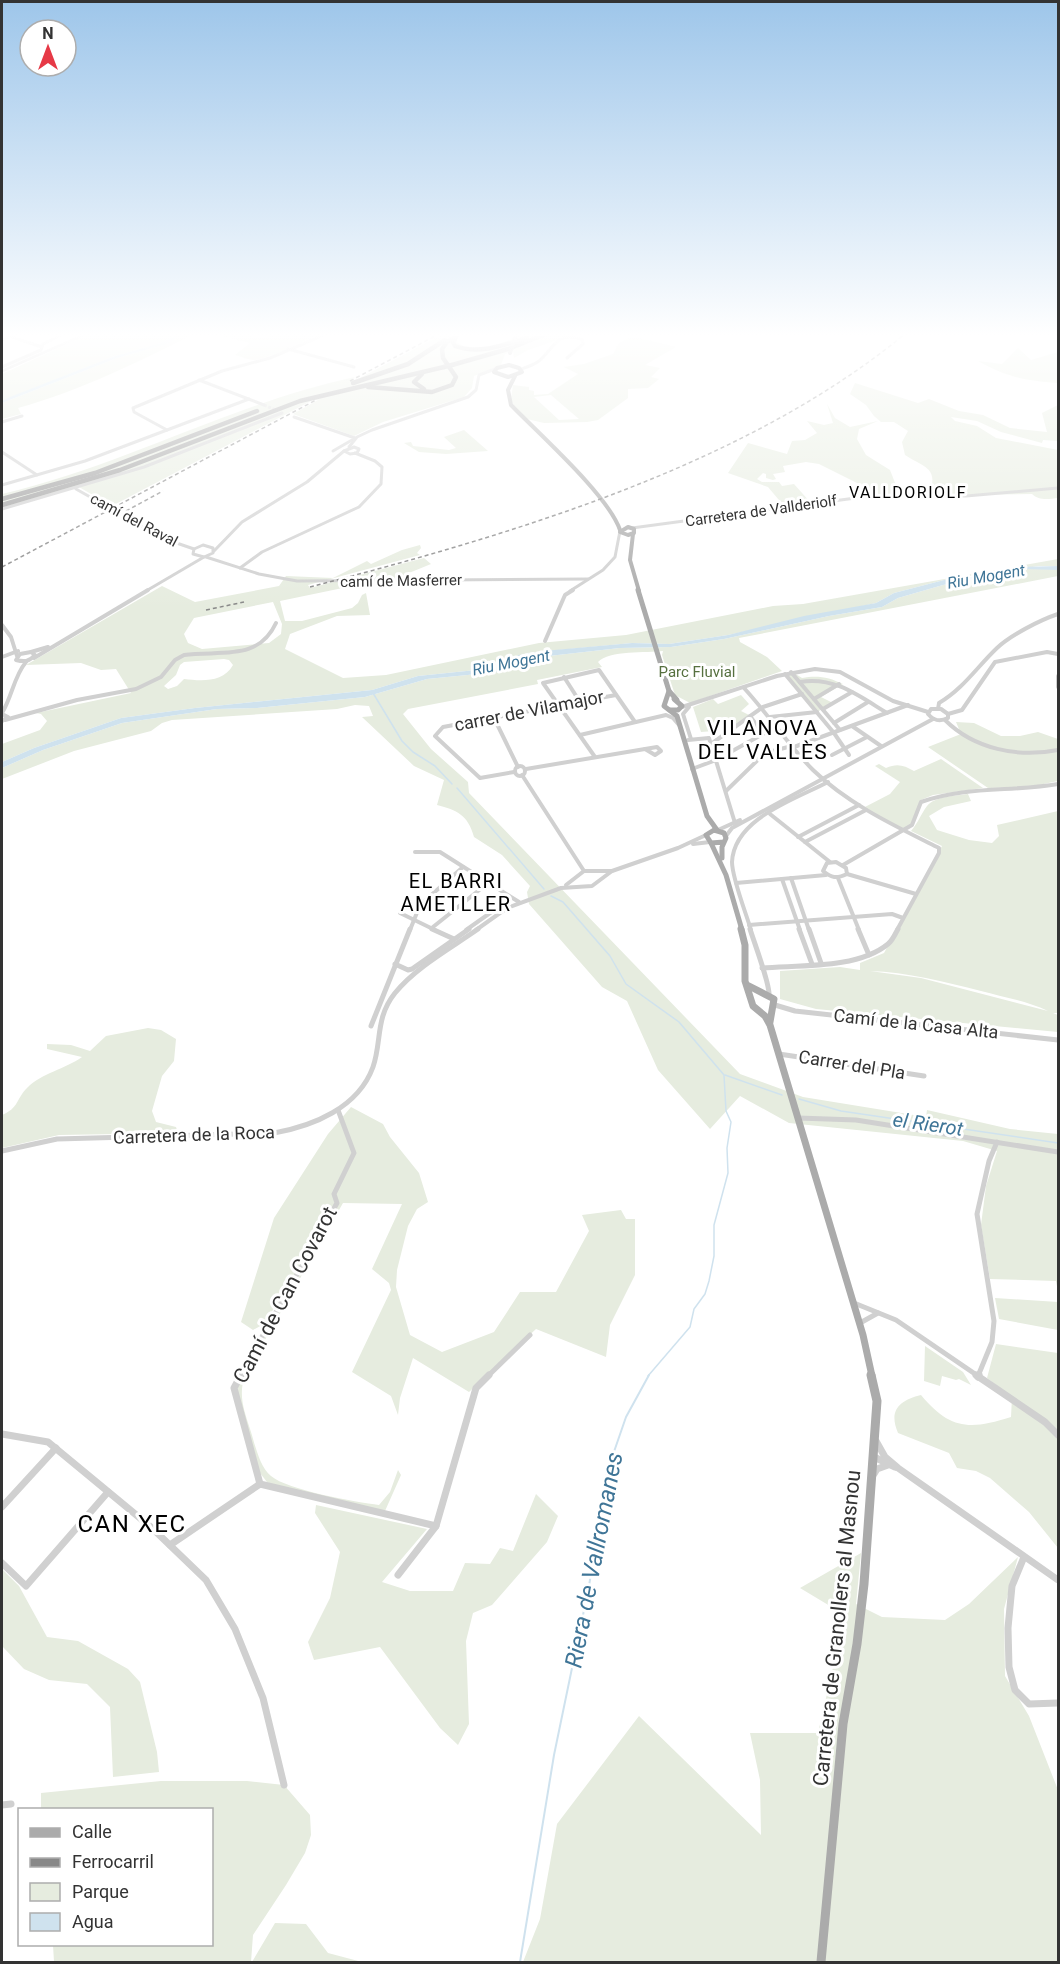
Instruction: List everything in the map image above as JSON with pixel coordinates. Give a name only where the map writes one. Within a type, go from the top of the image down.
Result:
[{"type":"highway","points":[[2,500],[95,473],[216,426]]},
{"type":"highway","points":[[2,507],[120,470],[232,426]]},
{"type":"main road","points":[[531,426],[584,479],[617,521],[622,533],[633,541]]},
{"type":"main road","points":[[617,521],[634,533],[630,560],[669,691],[679,705],[677,716],[679,726],[707,816],[725,839],[723,867]]},
{"type":"main road","points":[[622,533],[630,528]]},
{"type":"main road","points":[[622,533],[634,533]]},
{"type":"main road","points":[[669,691],[664,703],[677,716]]},
{"type":"main road","points":[[667,700],[679,705]]},
{"type":"main road","points":[[667,708],[679,705]]},
{"type":"main road","points":[[707,816],[706,834],[716,849],[723,867],[742,932],[745,950],[743,973],[752,999],[766,995]]},
{"type":"main road","points":[[706,834],[717,830]]},
{"type":"main road","points":[[711,842],[725,839]]},
{"type":"main road","points":[[748,986],[774,999],[773,1007],[760,1011]]},
{"type":"main road","name":"Carretera de Granollers al Masnou","points":[[752,999],[753,1005],[770,1024],[860,1323],[876,1391],[873,1476],[857,1644],[843,1724],[821,1962]]},
{"type":"main road","name":"Carretera de Granollers al Masnou","points":[[770,1024],[773,1007]]},
{"type":"street","points":[[159,426],[167,430]]},
{"type":"street","points":[[2,485],[85,461],[178,426]]},
{"type":"street","points":[[2,507],[76,489],[157,463],[247,426]]},
{"type":"street","points":[[320,426],[356,438]]},
{"type":"street","points":[[333,451],[384,426]]},
{"type":"street","points":[[276,623],[271,638],[254,649],[184,655],[171,664],[161,676],[144,687],[77,700],[20,716],[4,716],[19,673],[26,662],[211,555],[242,522],[308,482],[356,438]]},
{"type":"street","points":[[240,568],[262,552],[350,512],[365,501],[381,484],[383,474],[379,464],[357,451],[353,443],[356,438]]},
{"type":"street","points":[[337,447],[357,451]]},
{"type":"street","points":[[346,449],[350,454]]},
{"type":"street","points":[[335,457],[357,451]]},
{"type":"street","points":[[2,452],[37,476]]},
{"type":"street","name":"Carretera de Vallderiolf","points":[[630,528],[878,495],[966,496],[1059,488]]},
{"type":"street","name":"camí del Raval","points":[[76,489],[162,538],[194,549]]},
{"type":"street","name":"Carretera de Vallderiolf","points":[[634,533],[643,528]]},
{"type":"street","points":[[545,640],[565,595],[603,570],[615,557],[617,537],[622,533]]},
{"type":"street","points":[[205,557],[197,557],[193,554],[194,549],[203,545],[219,545],[225,540]]},
{"type":"street","points":[[211,546],[214,551]]},
{"type":"street","name":"camí de Masferrer","points":[[211,555],[216,560]]},
{"type":"street","points":[[196,562],[197,557]]},
{"type":"street","name":"camí de Masferrer","points":[[205,557],[279,579],[311,582],[588,579]]},
{"type":"street","points":[[938,709],[939,702],[956,693],[998,646],[1045,618],[1059,614]]},
{"type":"street","points":[[2,625],[18,653],[26,662]]},
{"type":"street","points":[[2,657],[44,649],[67,638]]},
{"type":"street","points":[[31,652],[34,658]]},
{"type":"street","points":[[928,712],[938,709],[948,714],[963,710],[994,662],[1047,652],[1059,654]]},
{"type":"street","points":[[18,653],[19,673]]},
{"type":"street","points":[[691,739],[683,714],[687,708],[791,672],[813,669],[833,670],[928,712],[933,719]]},
{"type":"street","points":[[595,757],[543,682],[599,670],[635,722]]},
{"type":"street","points":[[791,672],[840,730]]},
{"type":"street","points":[[785,674],[834,733],[849,755]]},
{"type":"street","points":[[1059,676],[1059,687]]},
{"type":"street","points":[[564,677],[580,702]]},
{"type":"street","points":[[800,682],[819,680],[838,684],[887,713]]},
{"type":"street","points":[[814,699],[838,684]]},
{"type":"street","points":[[744,688],[763,707],[793,747],[823,778],[866,810],[939,849],[939,853],[890,942],[869,955],[855,960],[762,968]]},
{"type":"street","points":[[823,709],[852,692]]},
{"type":"street","points":[[711,744],[763,707],[802,694]]},
{"type":"street","name":"carrer de Vilamajor","points":[[514,772],[480,778],[435,736],[443,727],[616,695]]},
{"type":"street","points":[[834,723],[868,702]]},
{"type":"street","points":[[2,705],[8,704]]},
{"type":"street","points":[[679,705],[698,704]]},
{"type":"street","points":[[726,791],[765,753],[793,747],[908,705]]},
{"type":"street","points":[[662,715],[667,708]]},
{"type":"street","points":[[770,717],[817,712]]},
{"type":"street","points":[[945,720],[948,714]]},
{"type":"street","points":[[580,735],[662,715],[671,716],[679,726]]},
{"type":"street","points":[[692,770],[716,760],[763,734],[750,716]]},
{"type":"street","points":[[494,718],[518,767],[526,769],[645,749]]},
{"type":"street","points":[[725,839],[732,828],[933,719],[945,720],[954,731],[982,747],[1048,752],[1059,750]]},
{"type":"street","points":[[852,726],[881,746]]},
{"type":"street","points":[[832,755],[867,736]]},
{"type":"street","points":[[684,740],[721,737]]},
{"type":"street","points":[[709,738],[735,823]]},
{"type":"street","points":[[518,767],[514,772],[522,775],[584,872]]},
{"type":"street","points":[[522,775],[526,769]]},
{"type":"street","points":[[766,995],[770,987],[762,968],[732,865],[738,839],[756,821],[828,782]]},
{"type":"street","points":[[770,814],[830,862],[843,865],[912,825],[921,802],[934,796],[956,792],[1024,789],[1059,784]]},
{"type":"street","points":[[717,830],[799,791]]},
{"type":"street","points":[[798,837],[859,805]]},
{"type":"street","points":[[805,842],[866,810]]},
{"type":"street","points":[[612,870],[592,886],[583,885],[577,878],[584,872],[612,870],[678,848],[706,834]]},
{"type":"street","points":[[678,848],[711,842]]},
{"type":"street","points":[[415,852],[440,852],[519,902]]},
{"type":"street","points":[[826,875],[823,868],[830,862]]},
{"type":"street","points":[[843,865],[847,874]]},
{"type":"street","points":[[371,1026],[381,996],[391,979],[394,964],[420,905],[463,867]]},
{"type":"street","points":[[594,872],[599,876],[599,881]]},
{"type":"street","points":[[736,883],[826,875],[838,879],[847,874],[916,894]]},
{"type":"street","name":"Carretera de la Roca","points":[[561,888],[577,878]]},
{"type":"street","points":[[791,878],[821,963]]},
{"type":"street","points":[[782,879],[812,964]]},
{"type":"street","points":[[838,879],[869,955]]},
{"type":"street","points":[[433,927],[488,883]]},
{"type":"street","name":"Carretera de la Roca","points":[[2,1151],[57,1139],[274,1133],[301,1128],[338,1110],[360,1090],[370,1074],[377,1048],[380,1022],[389,1001],[405,982],[457,940],[519,902],[561,888],[583,885]]},
{"type":"street","points":[[394,964],[408,970],[412,969],[457,940],[510,899]]},
{"type":"street","points":[[400,913],[457,940]]},
{"type":"street","points":[[749,925],[892,914],[903,918]]},
{"type":"street","name":"Camí de la Casa Alta","points":[[773,1007],[1059,1040]]},
{"type":"street","name":"Carrer del Pla","points":[[779,1054],[924,1076]]},
{"type":"street","name":"Camí de Can Covarot","points":[[260,1484],[234,1388],[338,1203],[334,1194],[354,1153],[338,1110]]},
{"type":"street","points":[[798,1118],[856,1120],[1059,1152]]},
{"type":"street","points":[[978,1377],[992,1342],[994,1321],[977,1215],[989,1161],[997,1142]]},
{"type":"street","points":[[854,1303],[866,1311],[896,1320],[1045,1422],[1059,1435]]},
{"type":"street","points":[[860,1323],[878,1313]]},
{"type":"street","points":[[398,1575],[436,1526],[476,1388],[530,1335]]},
{"type":"street","points":[[2,1434],[48,1442],[170,1545],[206,1581],[235,1629],[262,1698],[284,1785]]},
{"type":"street","points":[[875,1439],[885,1457],[898,1468],[1059,1580]]},
{"type":"street","points":[[2,1507],[56,1448]]},
{"type":"street","points":[[874,1457],[885,1457]]},
{"type":"street","points":[[874,1457],[898,1468]]},
{"type":"street","points":[[873,1476],[877,1469],[888,1465]]},
{"type":"street","points":[[170,1545],[260,1484],[436,1526]]},
{"type":"street","points":[[2,1563],[26,1586],[108,1492]]},
{"type":"street","points":[[1024,1557],[1012,1586],[1008,1628],[1008,1667],[1015,1690],[1029,1704],[1059,1703]]},
{"type":"street","points":[[2,1805],[11,1804]]},
{"type":"green space","points":[[202,426],[264,426],[112,506],[79,487],[2,509],[2,494],[47,482]]},
{"type":"green space","points":[[325,426],[375,426],[354,436]]},
{"type":"green space","points":[[811,426],[867,426],[859,429],[857,439],[866,455],[890,470],[899,493],[879,494],[819,464],[806,462],[783,466],[785,472],[773,474],[776,479],[766,478],[766,474],[763,473],[757,479],[762,482],[779,482],[782,486],[794,484],[811,503],[784,506],[768,487],[728,473],[748,443],[787,454],[792,441],[805,440],[817,433]]},
{"type":"green space","points":[[900,426],[975,426],[996,438],[1058,450],[1058,498],[1041,499],[1032,494],[937,495],[930,491],[932,477],[927,468],[905,455],[902,442],[908,431]]},
{"type":"green space","points":[[987,426],[1005,426],[1047,432],[1045,426],[1058,426],[1058,441],[1043,440],[1042,443],[1001,432]]},
{"type":"green space","points":[[464,430],[488,451],[446,454],[419,452],[404,443],[411,442],[413,446],[449,450],[456,448],[444,437]]},
{"type":"green space","points":[[420,545],[421,548],[417,553],[420,555],[308,585],[310,588],[424,558],[431,564],[409,573],[404,579],[363,580],[362,584],[280,601],[285,621],[302,621],[352,608],[366,593],[370,615],[337,616],[290,634],[285,649],[343,678],[386,675],[539,643],[626,635],[773,606],[803,604],[1058,559],[1058,566],[1039,566],[944,580],[894,593],[876,603],[728,635],[669,644],[632,643],[527,653],[476,670],[418,676],[372,690],[121,718],[34,748],[2,762],[2,744],[40,730],[47,721],[41,714],[36,713],[131,693],[116,669],[101,670],[81,663],[26,665],[162,586],[195,602],[279,586],[286,576],[333,578],[367,561],[371,564],[402,550]],"holes":[[[273,602],[282,624],[281,634],[269,643],[202,649],[188,643],[184,634],[194,618]],[[229,660],[233,665],[229,671],[218,678],[184,679],[177,686],[168,689],[164,686],[176,675],[180,665],[184,662]]]},
{"type":"green space","name":"Parc Fluvial","points":[[1023,569],[1058,569],[1058,576],[739,638],[740,642],[767,657],[782,671],[690,703],[675,695],[662,655],[663,651],[611,656],[598,662],[602,667],[537,680],[538,684],[408,709],[403,714],[431,749],[468,782],[469,793],[740,1074],[803,1097],[926,1117],[927,1110],[1010,1129],[1058,1134],[1058,1292],[1056,1281],[990,1279],[981,1225],[986,1186],[997,1151],[963,1141],[789,1123],[740,1096],[710,1129],[658,1070],[627,1001],[602,987],[529,904],[527,892],[530,886],[502,855],[474,837],[468,823],[461,815],[437,805],[444,780],[414,766],[362,717],[373,716],[369,706],[355,705],[337,709],[172,720],[162,723],[151,731],[74,751],[2,779],[2,768],[43,750],[122,723],[217,709],[257,708],[365,697],[427,679],[498,672],[531,658],[620,648],[671,647],[724,639],[882,607],[898,598],[943,585],[980,578],[1003,577]]},
{"type":"green space","points":[[794,673],[802,678],[823,677],[843,684],[821,697],[833,703],[817,712],[785,674]]},
{"type":"green space","points":[[741,695],[749,704],[741,711],[749,715],[728,730],[720,726],[714,731],[701,732],[693,707],[713,699],[718,704]]},
{"type":"green space","points":[[956,722],[974,723],[1001,736],[1020,736],[1038,732],[1058,739],[1058,781],[1029,787],[988,788],[928,747],[961,734]]},
{"type":"green space","points":[[941,759],[983,788],[933,795],[921,800],[911,824],[905,829],[863,808],[890,794],[900,782],[875,766],[879,764],[886,768],[900,765],[914,771]]},
{"type":"green space","points":[[968,794],[971,801],[944,807],[929,816],[937,830],[969,840],[992,843],[999,836],[997,825],[1058,811],[1058,1013],[1053,1013],[1058,1015],[1058,1032],[816,1009],[780,999],[780,971],[840,967],[860,970],[860,963],[884,953],[942,846],[911,831],[931,803],[940,798]],"holes":[[[870,971],[912,975],[954,984],[1048,1011],[921,978]]]},
{"type":"green space","points":[[148,1028],[161,1030],[176,1039],[174,1061],[162,1076],[152,1111],[156,1122],[176,1127],[178,1133],[59,1135],[2,1148],[2,1115],[12,1109],[23,1092],[33,1083],[82,1057],[47,1049],[47,1044],[71,1045],[90,1051],[106,1036]]},
{"type":"green space","points":[[351,1107],[383,1124],[390,1137],[419,1173],[428,1202],[417,1209],[408,1226],[397,1270],[396,1287],[410,1335],[442,1352],[494,1332],[520,1292],[556,1292],[589,1231],[582,1215],[621,1210],[626,1219],[635,1219],[635,1275],[610,1325],[606,1357],[536,1329],[469,1392],[413,1358],[400,1398],[398,1415],[391,1396],[352,1372],[391,1290],[389,1283],[372,1269],[402,1204],[343,1203],[245,1375],[242,1389],[243,1402],[258,1454],[263,1467],[271,1476],[306,1491],[379,1505],[390,1492],[398,1470],[401,1475],[385,1511],[267,1482],[260,1473],[237,1390],[240,1380],[335,1212],[264,1324],[253,1330],[241,1322],[274,1218],[328,1134]]},
{"type":"green space","points":[[995,1298],[1058,1302],[1058,1330],[999,1319]]},
{"type":"green space","points":[[996,1344],[1058,1353],[1058,1548],[1029,1512],[990,1478],[976,1471],[957,1468],[949,1453],[898,1433],[895,1425],[895,1412],[898,1407],[907,1400],[921,1395],[942,1415],[962,1424],[984,1424],[1011,1417],[1012,1397],[987,1378]]},
{"type":"green space","points":[[925,1346],[963,1372],[971,1385],[959,1379],[942,1376],[940,1386],[924,1381]]},
{"type":"green space","points":[[536,1494],[558,1516],[547,1542],[492,1605],[473,1613],[466,1641],[469,1724],[458,1745],[440,1728],[380,1647],[314,1660],[308,1642],[330,1598],[340,1552],[315,1513],[316,1505],[427,1529],[382,1582],[410,1591],[453,1591],[465,1563],[490,1564],[500,1548],[513,1551]]},
{"type":"green space","points":[[861,1553],[856,1604],[882,1617],[945,1620],[969,1604],[1018,1557],[1004,1609],[1005,1676],[1029,1716],[1058,1790],[1058,1962],[523,1962],[540,1919],[557,1824],[639,1716],[761,1835],[760,1780],[750,1733],[818,1733],[845,1615],[800,1588]]},
{"type":"green space","points":[[2,1569],[19,1586],[47,1637],[78,1641],[128,1669],[140,1682],[157,1752],[159,1772],[113,1777],[110,1707],[87,1684],[49,1680],[24,1669],[2,1646]]},
{"type":"green space","points":[[161,1781],[247,1781],[284,1785],[310,1815],[311,1835],[305,1853],[253,1935],[251,1962],[54,1962],[53,1946],[213,1946],[213,1808],[41,1808],[41,1793]]},
{"type":"green space","points":[[275,1923],[306,1924],[328,1953],[362,1962],[252,1962]]},
{"type":"water","name":"Riu Mogent","points":[[1058,566],[1058,570],[1023,569],[1003,577],[980,578],[943,585],[898,598],[882,607],[724,639],[671,647],[620,648],[531,658],[498,672],[427,679],[365,697],[257,708],[217,709],[122,723],[43,750],[2,768],[2,762],[34,748],[121,718],[372,690],[418,676],[476,670],[519,655],[543,651],[632,643],[669,644],[728,635],[804,616],[876,603],[894,593],[944,580],[997,574],[1016,567]]},
{"type":"waterway","name":"Riera de Vallromanes","points":[[373,693],[402,741],[413,752],[435,766],[452,784]]},
{"type":"waterway","name":"Riera de Vallromanes","points":[[457,788],[544,889]]},
{"type":"waterway","name":"Riera de Vallromanes","points":[[551,896],[563,902],[610,956],[626,984],[679,1022],[724,1075],[726,1111],[731,1122],[727,1148],[728,1173],[714,1225],[714,1256],[709,1281],[705,1294],[694,1309],[690,1327],[648,1376]]},
{"type":"waterway","name":"el Rierot","points":[[725,1075],[782,1095]]},
{"type":"waterway","name":"el Rierot","points":[[799,1099],[841,1111],[1058,1143]]},
{"type":"waterway","name":"Riera de Vallromanes","points":[[520,1962],[554,1755],[589,1586],[607,1472],[626,1417],[649,1375]]},
{"type":"railway","points":[[2,567],[268,426]]},
{"type":"railway","points":[[310,587],[465,544],[622,491],[698,459],[765,426]]},
{"type":"railway","points":[[126,511],[163,491]]},
{"type":"railway","points":[[206,610],[244,602]]},
{"type":"district","name":"VALLDORIOLF","points":[[908,492]]},
{"type":"district","name":"VILANOVA DEL VALLÈS","points":[[763,740]]},
{"type":"district","name":"EL BARRI AMETLLER","points":[[456,892]]},
{"type":"district","name":"CAN XEC","points":[[132,1524]]}]
